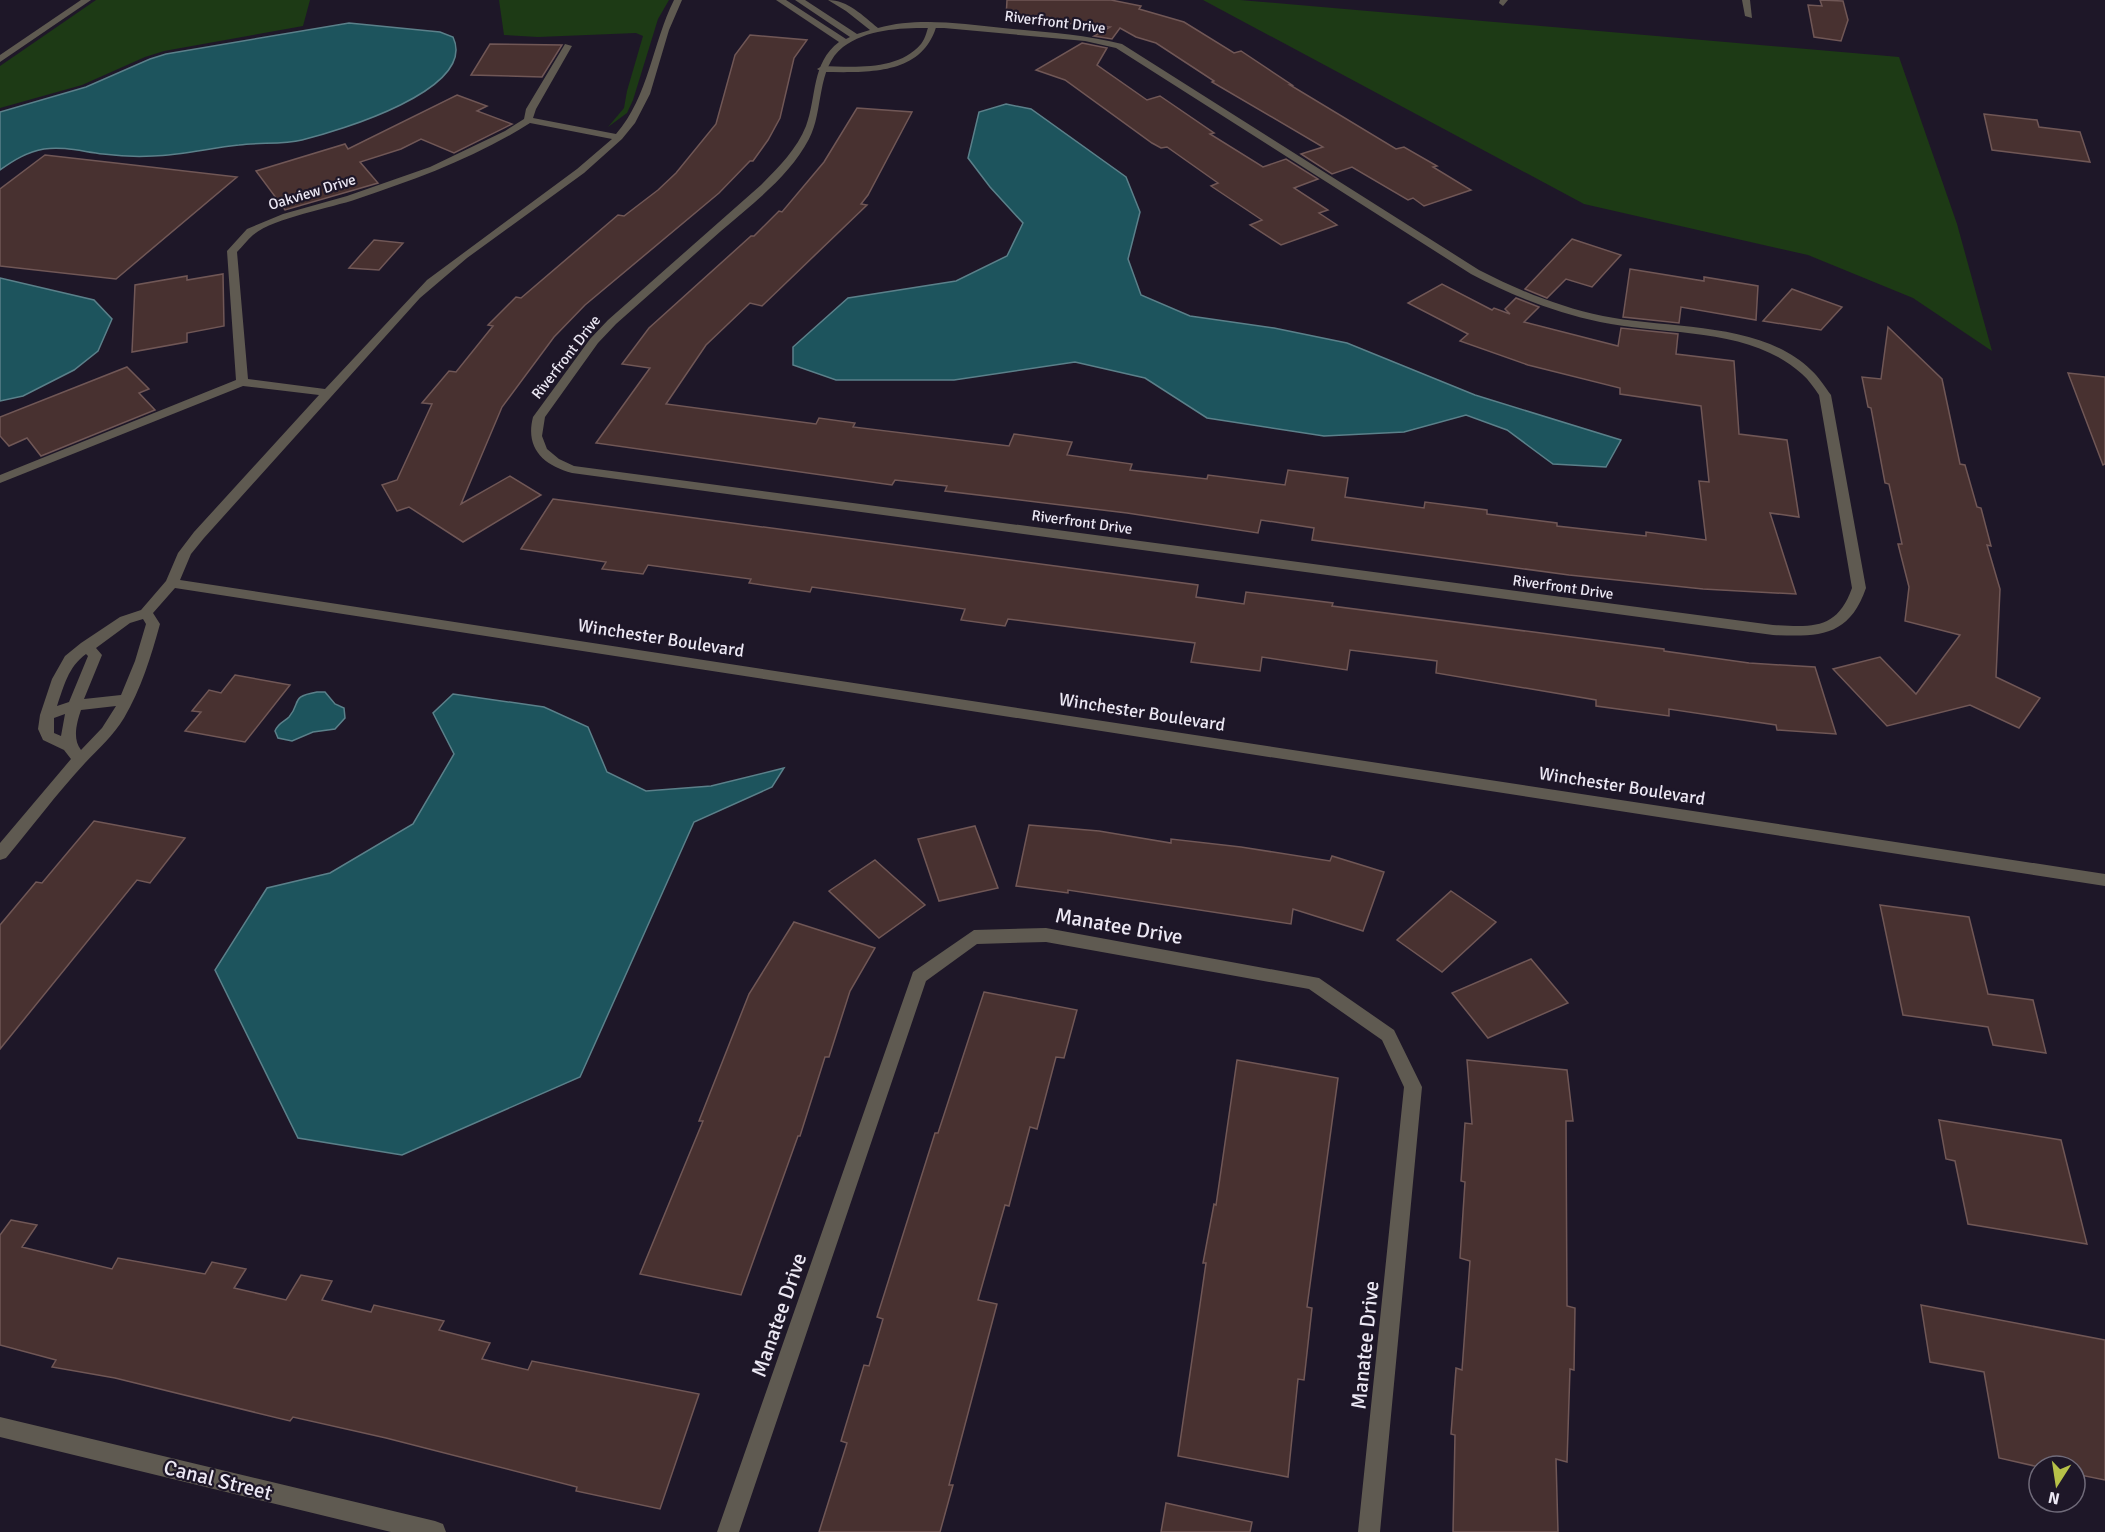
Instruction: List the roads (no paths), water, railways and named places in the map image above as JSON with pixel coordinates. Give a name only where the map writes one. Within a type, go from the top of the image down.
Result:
[{"type":"street","points":[[0,60],[87,0]]},
{"type":"street","points":[[80,759],[69,746],[48,736],[45,729],[46,715],[70,659],[125,620],[146,613],[172,583],[185,553],[199,535],[432,281],[579,172],[619,137],[643,100],[667,20],[678,0]]},
{"type":"street","points":[[780,0],[843,41]]},
{"type":"street","points":[[832,0],[849,9],[876,31]]},
{"type":"street","points":[[1746,0],[1749,16]]},
{"type":"street","points":[[791,7],[805,1],[856,37]]},
{"type":"street","points":[[822,69],[879,67],[910,58],[926,44],[933,24]]},
{"type":"street","name":"Riverfront Drive","points":[[933,24],[1084,38],[1119,46],[1475,273],[1499,285],[1571,311],[1615,322],[1756,342],[1783,353],[1816,379],[1825,395],[1859,588],[1847,614],[1833,624],[1805,631],[1773,630],[572,469],[550,459],[536,441],[535,429],[539,417],[594,341],[612,322],[756,196],[787,163],[804,140],[812,122],[822,69],[833,48],[843,41],[896,26],[933,24]]},
{"type":"street","points":[[568,46],[531,109],[528,120],[619,137]]},
{"type":"street","name":"Oakview Drive","points":[[242,382],[232,251],[244,237],[287,216],[351,198],[434,170],[508,133],[528,120]]},
{"type":"street","points":[[0,479],[242,382],[328,393]]},
{"type":"street","name":"Winchester Boulevard","points":[[172,583],[2105,880]]},
{"type":"street","points":[[0,854],[80,759],[93,749],[111,729],[149,642],[153,624],[146,613]]},
{"type":"street","points":[[69,746],[67,734],[95,655],[87,646]]},
{"type":"street","points":[[46,715],[77,705],[125,700]]},
{"type":"street","name":"Manatee Drive","points":[[728,1532],[919,977],[974,937],[1046,935],[1313,983],[1388,1035],[1413,1087],[1369,1532]]},
{"type":"street","name":"Canal Street","points":[[0,1427],[435,1532]]}]
